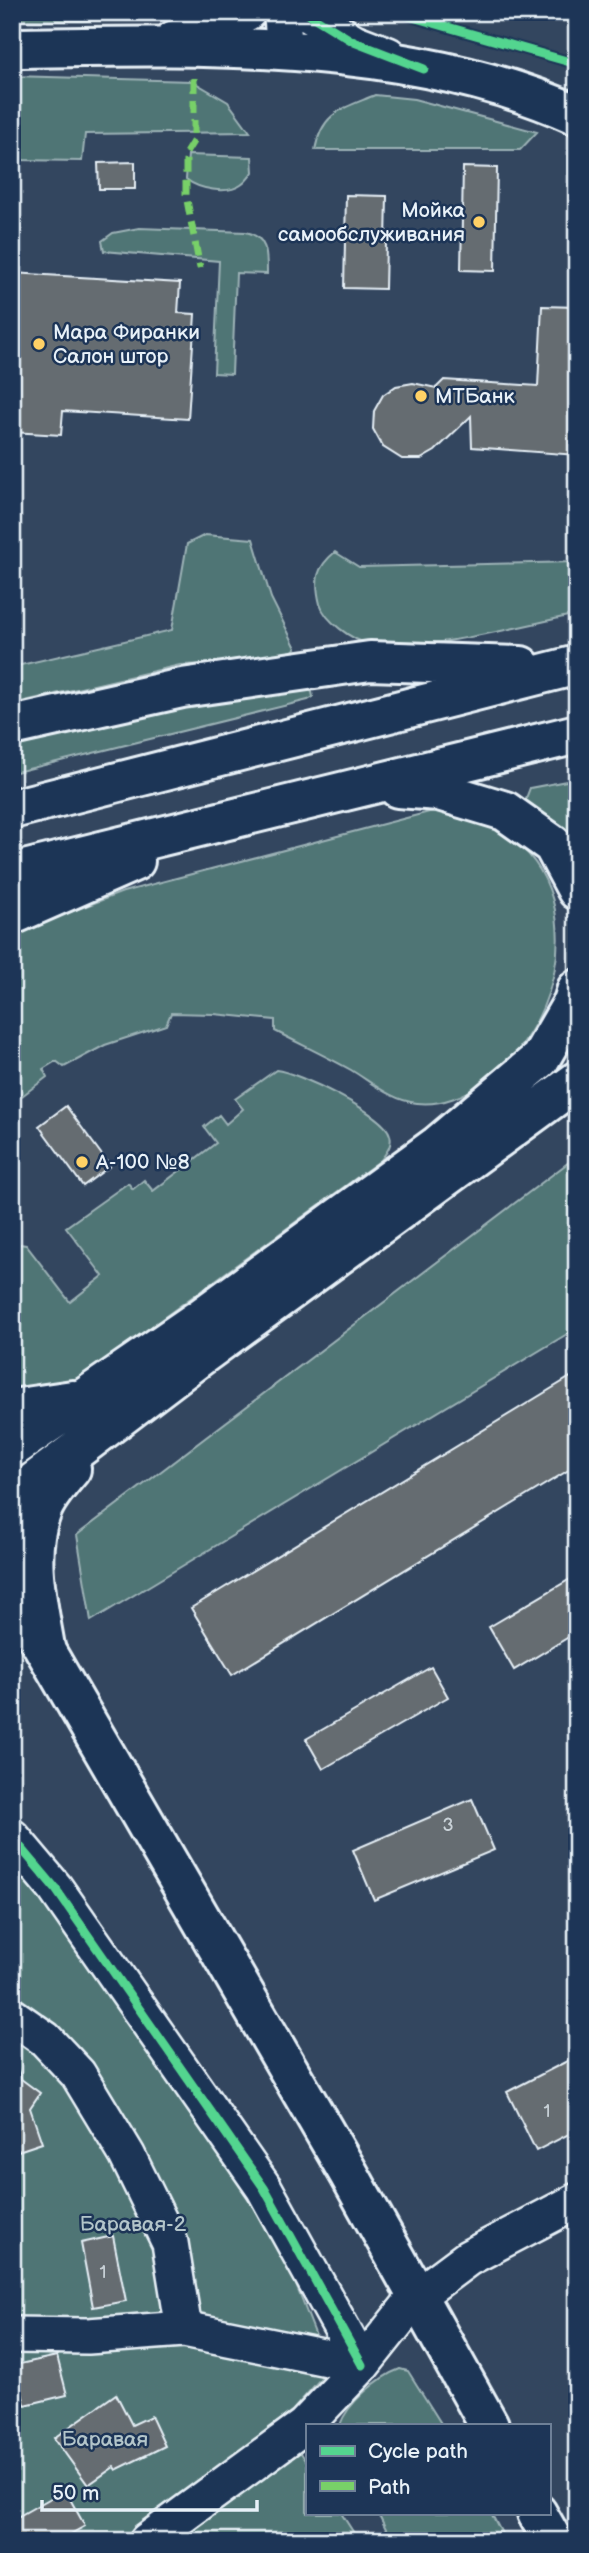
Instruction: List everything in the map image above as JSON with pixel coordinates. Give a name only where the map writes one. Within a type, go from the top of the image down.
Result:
[{"type":"main road","points":[[12,48],[147,46],[283,31],[538,97],[577,115]]},
{"type":"main road","points":[[12,726],[181,688],[370,661],[571,666]]},
{"type":"main road","points":[[12,809],[571,666]]},
{"type":"main road","points":[[12,873],[577,734]]},
{"type":"main road","points":[[371,786],[439,791],[505,811],[553,845],[577,890]]},
{"type":"main road","points":[[12,915],[220,823]]},
{"type":"main road","points":[[12,1499],[94,1413],[198,1320],[438,1145],[540,1059],[573,1002],[577,989]]},
{"type":"main road","points":[[12,1448],[94,1413],[577,1081]]},
{"type":"main road","points":[[12,1409],[94,1413]]},
{"type":"main road","points":[[45,1647],[35,1572],[35,1538],[41,1511],[62,1480],[94,1413]]},
{"type":"main road","points":[[12,1593],[488,2424]]},
{"type":"main road","points":[[538,2514],[553,2541]]},
{"type":"street","points":[[147,46],[223,26],[248,12]]},
{"type":"street","points":[[305,12],[354,43],[424,69]]},
{"type":"street","points":[[12,1837],[55,1888],[264,2188],[362,2365]]},
{"type":"street","points":[[12,2016],[46,2039],[78,2074],[127,2155],[170,2243],[184,2329]]},
{"type":"street","points":[[148,2541],[304,2426],[362,2365],[417,2296],[468,2258],[577,2201]]},
{"type":"street","points":[[12,2335],[88,2336],[184,2329],[362,2365]]},
{"type":"green space","points":[[12,12],[183,12],[81,21],[12,20]]},
{"type":"green space","points":[[12,76],[192,81],[228,102],[250,132],[85,134],[82,161],[16,160]]},
{"type":"green space","points":[[375,95],[414,99],[537,132],[520,150],[315,150],[318,137],[328,120],[343,109]]},
{"type":"green space","points":[[188,155],[252,157],[253,172],[245,182],[235,188],[205,188],[186,179]]},
{"type":"green space","points":[[139,228],[246,232],[262,242],[267,274],[236,273],[232,374],[214,373],[219,261],[104,251],[102,241],[113,233]]},
{"type":"green space","points":[[205,535],[253,539],[271,598],[296,648],[279,662],[180,665],[12,704],[12,667],[172,630],[187,544]]},
{"type":"green space","points":[[335,552],[359,567],[577,562],[577,614],[442,642],[389,646],[369,644],[340,629],[327,617],[320,604],[318,575]]},
{"type":"green space","points":[[306,688],[312,692],[313,697],[308,700],[12,773],[12,744],[91,724]]},
{"type":"green space","points":[[577,779],[577,849],[525,801],[530,788]]},
{"type":"green space","points":[[433,811],[484,823],[522,847],[545,881],[557,921],[556,964],[543,1007],[520,1048],[486,1082],[444,1101],[408,1102],[390,1095],[351,1070],[275,1031],[275,1020],[171,1013],[166,1025],[105,1045],[64,1067],[56,1061],[43,1069],[47,1077],[22,1096],[16,1089],[12,1093],[12,934],[123,892]]},
{"type":"green space","points":[[276,1070],[302,1078],[339,1095],[385,1126],[391,1142],[381,1160],[86,1374],[61,1386],[12,1397],[12,1243],[26,1245],[70,1302],[103,1276],[66,1227],[128,1183],[133,1189],[144,1180],[153,1191],[216,1143],[204,1127],[219,1115],[226,1124],[243,1109],[235,1099]]},
{"type":"green space","points":[[577,1156],[577,1328],[91,1621],[77,1535]]},
{"type":"green space","name":"Баравая-2","points":[[12,1850],[260,2193],[329,2369],[293,2410],[126,2541],[12,2541]]},
{"type":"green space","points":[[400,2369],[408,2371],[441,2424],[340,2424],[364,2392]]},
{"type":"green space","points":[[297,2447],[306,2460],[306,2514],[342,2514],[359,2541],[147,2541]]},
{"type":"green space","points":[[378,2514],[492,2514],[506,2541],[392,2541]]},
{"type":"building","points":[[135,162],[135,189],[99,189],[98,163]]},
{"type":"building","name":"Мойка самообслуживания","points":[[463,167],[497,168],[495,271],[461,270]]},
{"type":"building","points":[[346,195],[387,196],[385,289],[344,288]]},
{"type":"building","points":[[12,273],[180,283],[178,313],[195,314],[188,419],[63,411],[61,435],[12,432]]},
{"type":"building","points":[[542,306],[577,307],[577,455],[472,447],[471,416],[435,451],[421,459],[402,459],[383,447],[373,429],[374,411],[383,395],[396,386],[413,383],[436,388],[444,380],[538,386]]},
{"type":"building","points":[[66,1106],[110,1166],[83,1186],[39,1126]]},
{"type":"building","points":[[577,1373],[577,1465],[232,1675],[191,1608]]},
{"type":"building","points":[[577,1575],[577,1632],[514,1670],[489,1627]]},
{"type":"building","points":[[431,1667],[448,1697],[323,1769],[306,1739]]},
{"type":"building","points":[[472,1799],[494,1850],[374,1900],[353,1850]]},
{"type":"building","points":[[577,2056],[577,2130],[536,2151],[507,2092]]},
{"type":"building","points":[[17,2067],[21,2079],[40,2093],[30,2108],[42,2143],[12,2153],[12,2068]]},
{"type":"building","points":[[113,2236],[126,2301],[93,2307],[81,2243]]},
{"type":"building","points":[[57,2356],[67,2395],[25,2405],[15,2365]]},
{"type":"building","points":[[116,2394],[132,2425],[151,2416],[165,2446],[116,2470],[114,2467],[88,2485],[54,2438]]},
{"type":"building","points":[[65,2490],[85,2526],[58,2541],[18,2541],[12,2530],[12,2520]]},
{"type":"marked path","points":[[194,78],[194,140],[186,153],[186,195],[200,268]]},
{"type":"cycle path","points":[[305,12],[354,42],[424,69]]},
{"type":"cycle path","points":[[395,12],[577,64]]},
{"type":"cycle path","points":[[12,1837],[55,1888],[264,2188],[362,2365]]},
{"type":"place","name":"Мойка самообслуживания","points":[[479,222]]},
{"type":"place","name":"Мара Фиранки Салон штор","points":[[39,344]]},
{"type":"place","name":"МТБанк","points":[[421,396]]},
{"type":"place","name":"А-100 №8","points":[[82,1162]]},
{"type":"park label","name":"Баравая","points":[[105,2439]]}]
